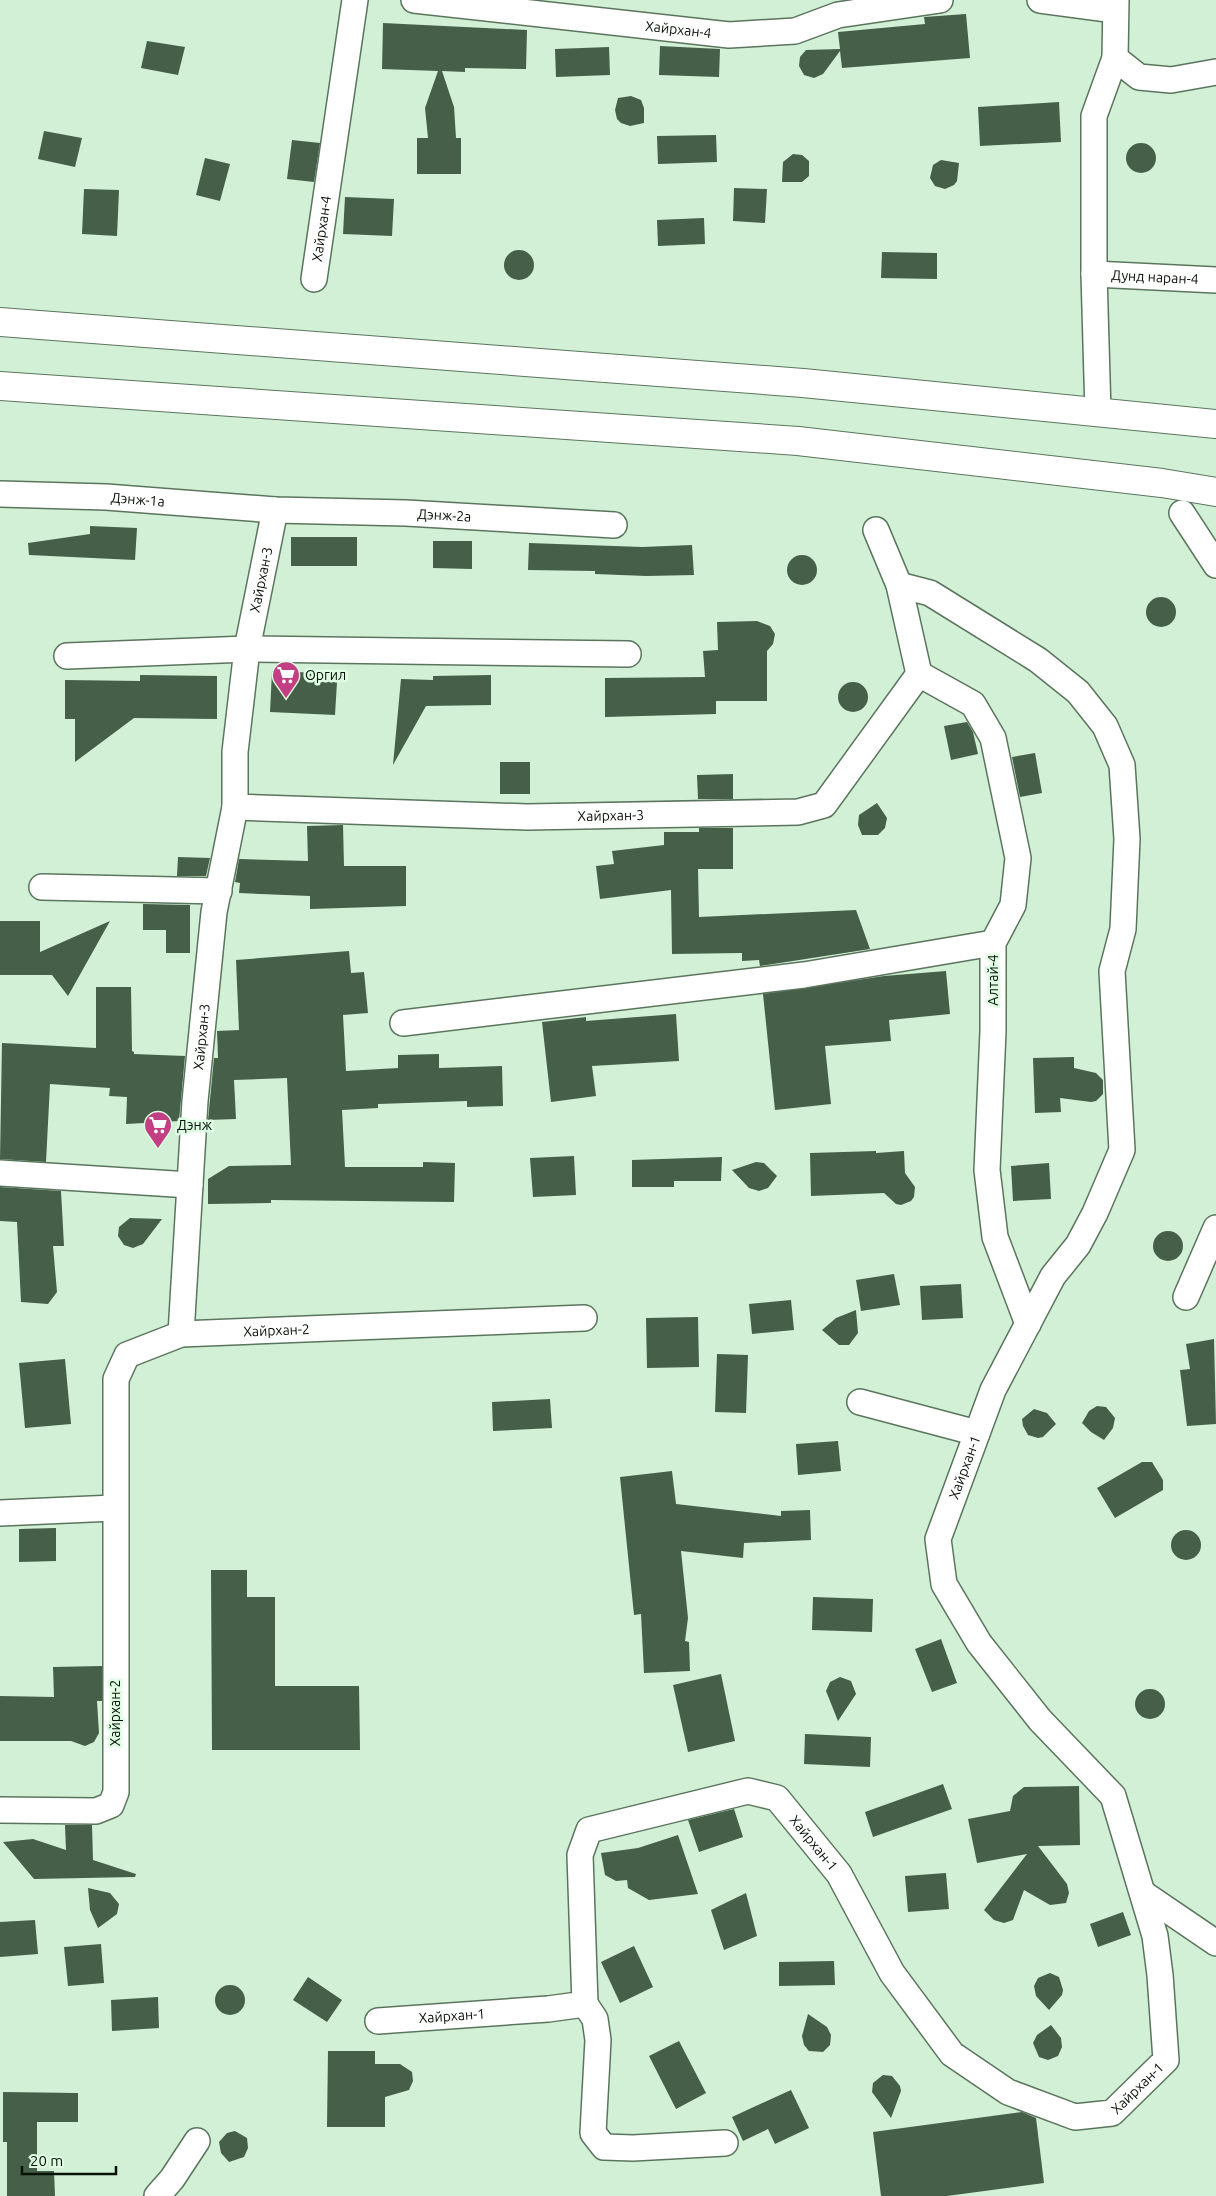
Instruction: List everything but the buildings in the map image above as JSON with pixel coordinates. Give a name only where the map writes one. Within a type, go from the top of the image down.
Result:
[{"type":"main road","points":[[0,322],[803,383],[1098,414],[1216,424]]},
{"type":"main road","points":[[0,386],[798,441],[1162,483],[1216,491]]},
{"type":"street","name":"Хайрхан-4","points":[[314,279],[355,0]]},
{"type":"street","name":"Хайрхан-4","points":[[414,0],[729,35],[794,31],[838,15],[940,0]]},
{"type":"street","points":[[1040,0],[1115,5],[1115,58],[1094,116],[1094,274],[1098,414]]},
{"type":"street","points":[[1115,58],[1139,77],[1171,80],[1216,72]]},
{"type":"street","name":"Дунд наран-4","points":[[1094,274],[1216,280]]},
{"type":"street","name":"Дэнж-1а","points":[[0,494],[106,497],[275,510]]},
{"type":"street","name":"Дэнж-2а","points":[[275,510],[406,513],[614,525]]},
{"type":"street","name":"Хайрхан-3","points":[[181,1334],[197,1082],[214,912],[236,807],[235,752],[247,649],[275,510]]},
{"type":"street","points":[[1182,513],[1216,565]]},
{"type":"street","points":[[876,530],[899,585],[919,674]]},
{"type":"street","name":"Хайрхан-1","points":[[725,2143],[633,2148],[604,2147],[593,2133],[598,2040],[595,2019],[585,2004],[580,1854],[589,1830],[748,1791],[777,1798],[839,1874],[892,1973],[952,2054],[1008,2092],[1075,2117],[1112,2113],[1166,2060],[1155,1936],[1144,1894],[1113,1796],[1034,1713],[979,1643],[944,1584],[938,1539],[993,1390],[1053,1276],[1078,1245],[1095,1213],[1122,1150],[1112,971],[1123,920],[1127,839],[1122,765],[1105,726],[1078,692],[1038,660],[930,593],[899,585]]},
{"type":"street","points":[[68,656],[247,649],[628,654]]},
{"type":"street","name":"Хайрхан-3","points":[[236,807],[527,817],[798,812],[824,805],[919,674]]},
{"type":"street","name":"Алтай-4","points":[[919,674],[973,704],[993,738],[1018,858],[1013,906],[993,943],[992,1040],[987,1170],[995,1237],[1028,1324]]},
{"type":"street","points":[[42,887],[219,891]]},
{"type":"street","points":[[403,1023],[804,975],[993,943]]},
{"type":"street","points":[[0,1173],[190,1185]]},
{"type":"street","points":[[1186,1297],[1216,1228]]},
{"type":"street","name":"Хайрхан-2","points":[[0,1810],[96,1811],[111,1806],[116,1792],[114,1508],[116,1379],[127,1355],[181,1334],[584,1318]]},
{"type":"street","points":[[860,1402],[976,1433]]},
{"type":"street","points":[[0,1513],[114,1508]]},
{"type":"street","points":[[1144,1894],[1216,1943]]},
{"type":"street","name":"Хайрхан-1","points":[[378,2021],[548,2009],[585,2004]]},
{"type":"street","points":[[157,2196],[172,2179],[196,2141]]},
{"type":"place","name":"Оргил","points":[[286,699]]},
{"type":"place","name":"Дэнж","points":[[158,1149]]}]
